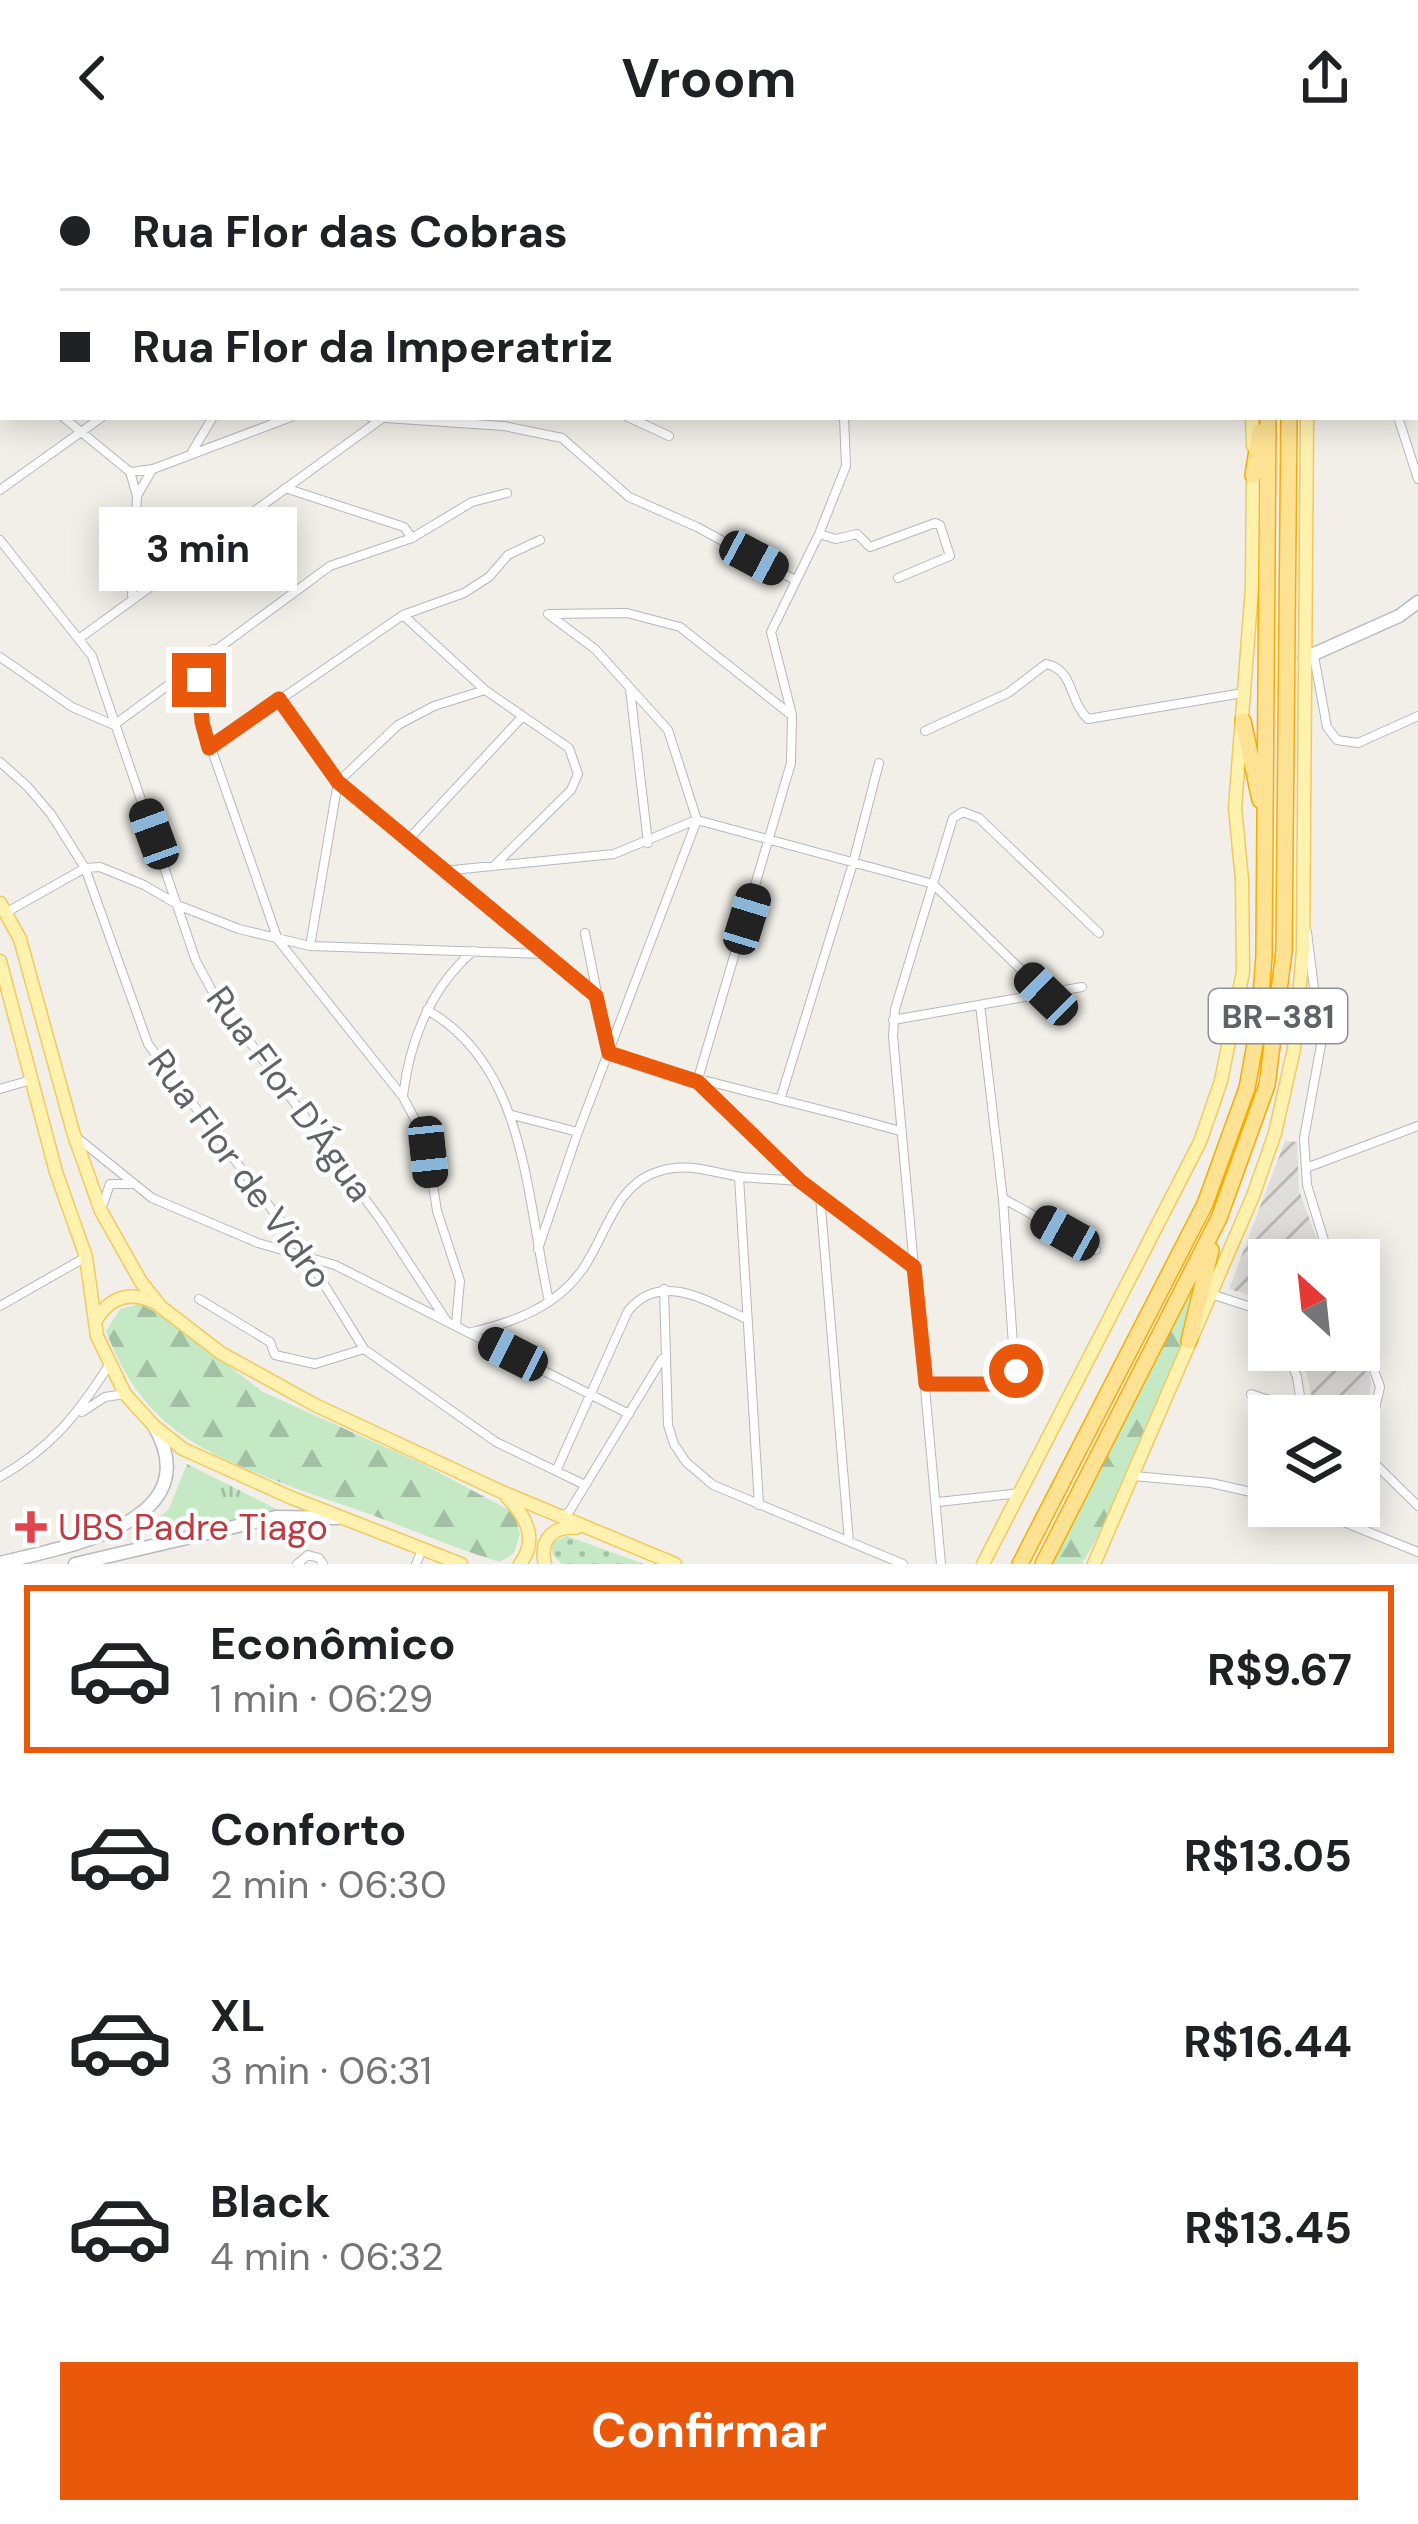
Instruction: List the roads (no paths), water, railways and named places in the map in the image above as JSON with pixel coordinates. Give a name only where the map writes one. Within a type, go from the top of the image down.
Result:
[{"type":"highway","points":[[1253,475],[1264,420]]},
{"type":"highway","name":"BR-381","points":[[1021,1562],[1205,1204],[1247,1088],[1259,1022],[1267,831],[1265,420]]},
{"type":"highway","name":"BR-381","points":[[1043,1564],[1219,1218],[1258,1117],[1278,1023],[1284,951],[1289,420]]},
{"type":"highway","points":[[1243,721],[1267,831]]},
{"type":"highway","points":[[1189,1341],[1219,1218]]},
{"type":"main road","points":[[983,1564],[1199,1142],[1221,1082],[1243,972],[1235,808],[1252,587],[1252,420]]},
{"type":"main road","points":[[1094,1564],[1252,1196],[1288,1083],[1299,1017],[1303,920],[1310,656],[1307,420]]},
{"type":"main road","points":[[1310,656],[1399,616],[1418,602]]},
{"type":"main road","points":[[4,908],[20,938],[74,1135],[101,1211],[161,1307]]},
{"type":"main road","points":[[0,961],[86,1257],[95,1322],[109,1365],[125,1394],[154,1426],[206,1460],[419,1557],[461,1564]]},
{"type":"main road","points":[[95,1322],[107,1305],[125,1295],[140,1296],[265,1380],[502,1492],[675,1564]]},
{"type":"main road","points":[[0,1562],[52,1557],[116,1531],[148,1504],[167,1475],[168,1458],[154,1426]]},
{"type":"main road","points":[[502,1492],[528,1526],[530,1546],[520,1564]]},
{"type":"main road","points":[[79,1564],[290,1515],[344,1519]]},
{"type":"main road","points":[[544,1564],[545,1541],[571,1520]]},
{"type":"street","points":[[67,420],[130,472],[137,496],[132,596]]},
{"type":"street","points":[[0,490],[98,420]]},
{"type":"street","points":[[190,456],[211,420]]},
{"type":"street","points":[[130,472],[153,469],[283,420]]},
{"type":"street","points":[[80,638],[380,420]]},
{"type":"street","points":[[413,420],[504,426],[562,438],[629,497],[795,580]]},
{"type":"street","points":[[634,420],[669,436]]},
{"type":"street","points":[[698,1082],[790,763],[792,715],[770,637],[846,466],[843,420]]},
{"type":"street","points":[[1399,420],[1418,479]]},
{"type":"street","points":[[137,496],[153,469]]},
{"type":"street","points":[[284,488],[404,527],[412,538]]},
{"type":"street","points":[[0,657],[72,707],[114,725],[329,566],[412,538],[472,502],[507,493]]},
{"type":"street","points":[[819,534],[836,539],[856,534],[870,548],[940,525],[950,556],[898,578]]},
{"type":"street","name":"Rua Flor D'Água","points":[[0,540],[92,656],[196,961],[211,989],[451,1322]]},
{"type":"street","points":[[209,748],[403,615],[464,593],[489,578],[508,555],[540,540]]},
{"type":"street","points":[[538,1250],[578,1132],[698,820],[674,742],[595,649],[548,614],[626,613],[680,627],[792,715]]},
{"type":"street","points":[[403,615],[485,690],[569,748],[576,765],[576,783],[563,801],[494,866]]},
{"type":"street","points":[[213,649],[199,680],[209,748],[278,940],[403,1097],[428,1152],[437,1211],[456,1266],[460,1294],[451,1322]]},
{"type":"street","points":[[1310,656],[1327,727],[1337,740],[1358,743],[1418,716]]},
{"type":"street","points":[[925,730],[1008,693],[1046,664],[1064,674],[1080,713],[1088,719],[1245,693]]},
{"type":"street","points":[[630,686],[647,843]]},
{"type":"street","points":[[310,946],[338,782],[398,724],[434,706],[485,690]]},
{"type":"street","points":[[279,699],[338,782],[596,996]]},
{"type":"street","points":[[406,842],[522,717]]},
{"type":"street","name":"Rua Flor de Vidro","points":[[0,762],[51,814],[85,868],[148,1044],[306,1255],[364,1349],[496,1442],[585,1485]]},
{"type":"street","points":[[781,1097],[854,863],[879,763]]},
{"type":"street","points":[[941,1564],[893,1020],[952,818],[970,813],[1099,933]]},
{"type":"street","points":[[441,871],[614,854],[698,820],[933,884],[1046,994]]},
{"type":"street","points":[[4,908],[85,868],[110,869],[180,906],[278,940],[310,946],[543,954]]},
{"type":"street","points":[[1303,920],[1321,1045],[1304,1138],[1306,1185],[1323,1239]]},
{"type":"street","points":[[585,933],[609,1053]]},
{"type":"street","points":[[403,1097],[407,1065],[427,1010],[448,977],[476,949]]},
{"type":"street","points":[[893,1020],[1082,987]]},
{"type":"street","points":[[926,1384],[999,1384],[1014,1377],[1003,1198],[980,1005]]},
{"type":"street","points":[[427,1010],[471,1042],[491,1070],[512,1115],[550,1302]]},
{"type":"street","points":[[609,1053],[698,1082],[781,1097],[900,1131]]},
{"type":"street","points":[[0,1089],[31,1080]]},
{"type":"street","points":[[698,1082],[800,1181],[914,1267]]},
{"type":"street","points":[[512,1115],[578,1132]]},
{"type":"street","points":[[1306,1168],[1418,1126]]},
{"type":"street","points":[[74,1135],[152,1198],[258,1243],[306,1255],[451,1322],[629,1414]]},
{"type":"street","points":[[470,1332],[504,1324],[550,1302],[583,1270],[623,1196],[648,1175],[684,1167],[800,1181]]},
{"type":"street","points":[[739,1177],[759,1504]]},
{"type":"street","points":[[101,1211],[110,1184],[131,1184]]},
{"type":"street","points":[[820,1194],[848,1541]]},
{"type":"street","points":[[1003,1198],[1096,1250]]},
{"type":"street","points":[[0,1306],[86,1257]]},
{"type":"street","points":[[556,1471],[628,1311],[645,1294],[664,1289],[693,1296],[747,1319]]},
{"type":"street","points":[[664,1289],[668,1425],[674,1444],[698,1475],[903,1564]]},
{"type":"street","points":[[1211,1294],[1248,1306]]},
{"type":"street","points":[[199,1299],[270,1342],[274,1355],[315,1364],[364,1349]]},
{"type":"street","points":[[571,1520],[585,1485],[663,1358]]},
{"type":"street","points":[[76,1416],[109,1365]]},
{"type":"street","points":[[0,1477],[30,1460],[76,1416],[105,1397],[125,1394]]},
{"type":"street","points":[[1380,1468],[1418,1506]]},
{"type":"street","points":[[1134,1476],[1248,1491]]},
{"type":"street","points":[[938,1502],[1020,1493]]},
{"type":"street","points":[[1356,1527],[1418,1552]]},
{"type":"street","points":[[297,1564],[308,1555],[323,1564]]},
{"type":"place","name":"UBS Padre Tiago","points":[[31,1527]]}]
